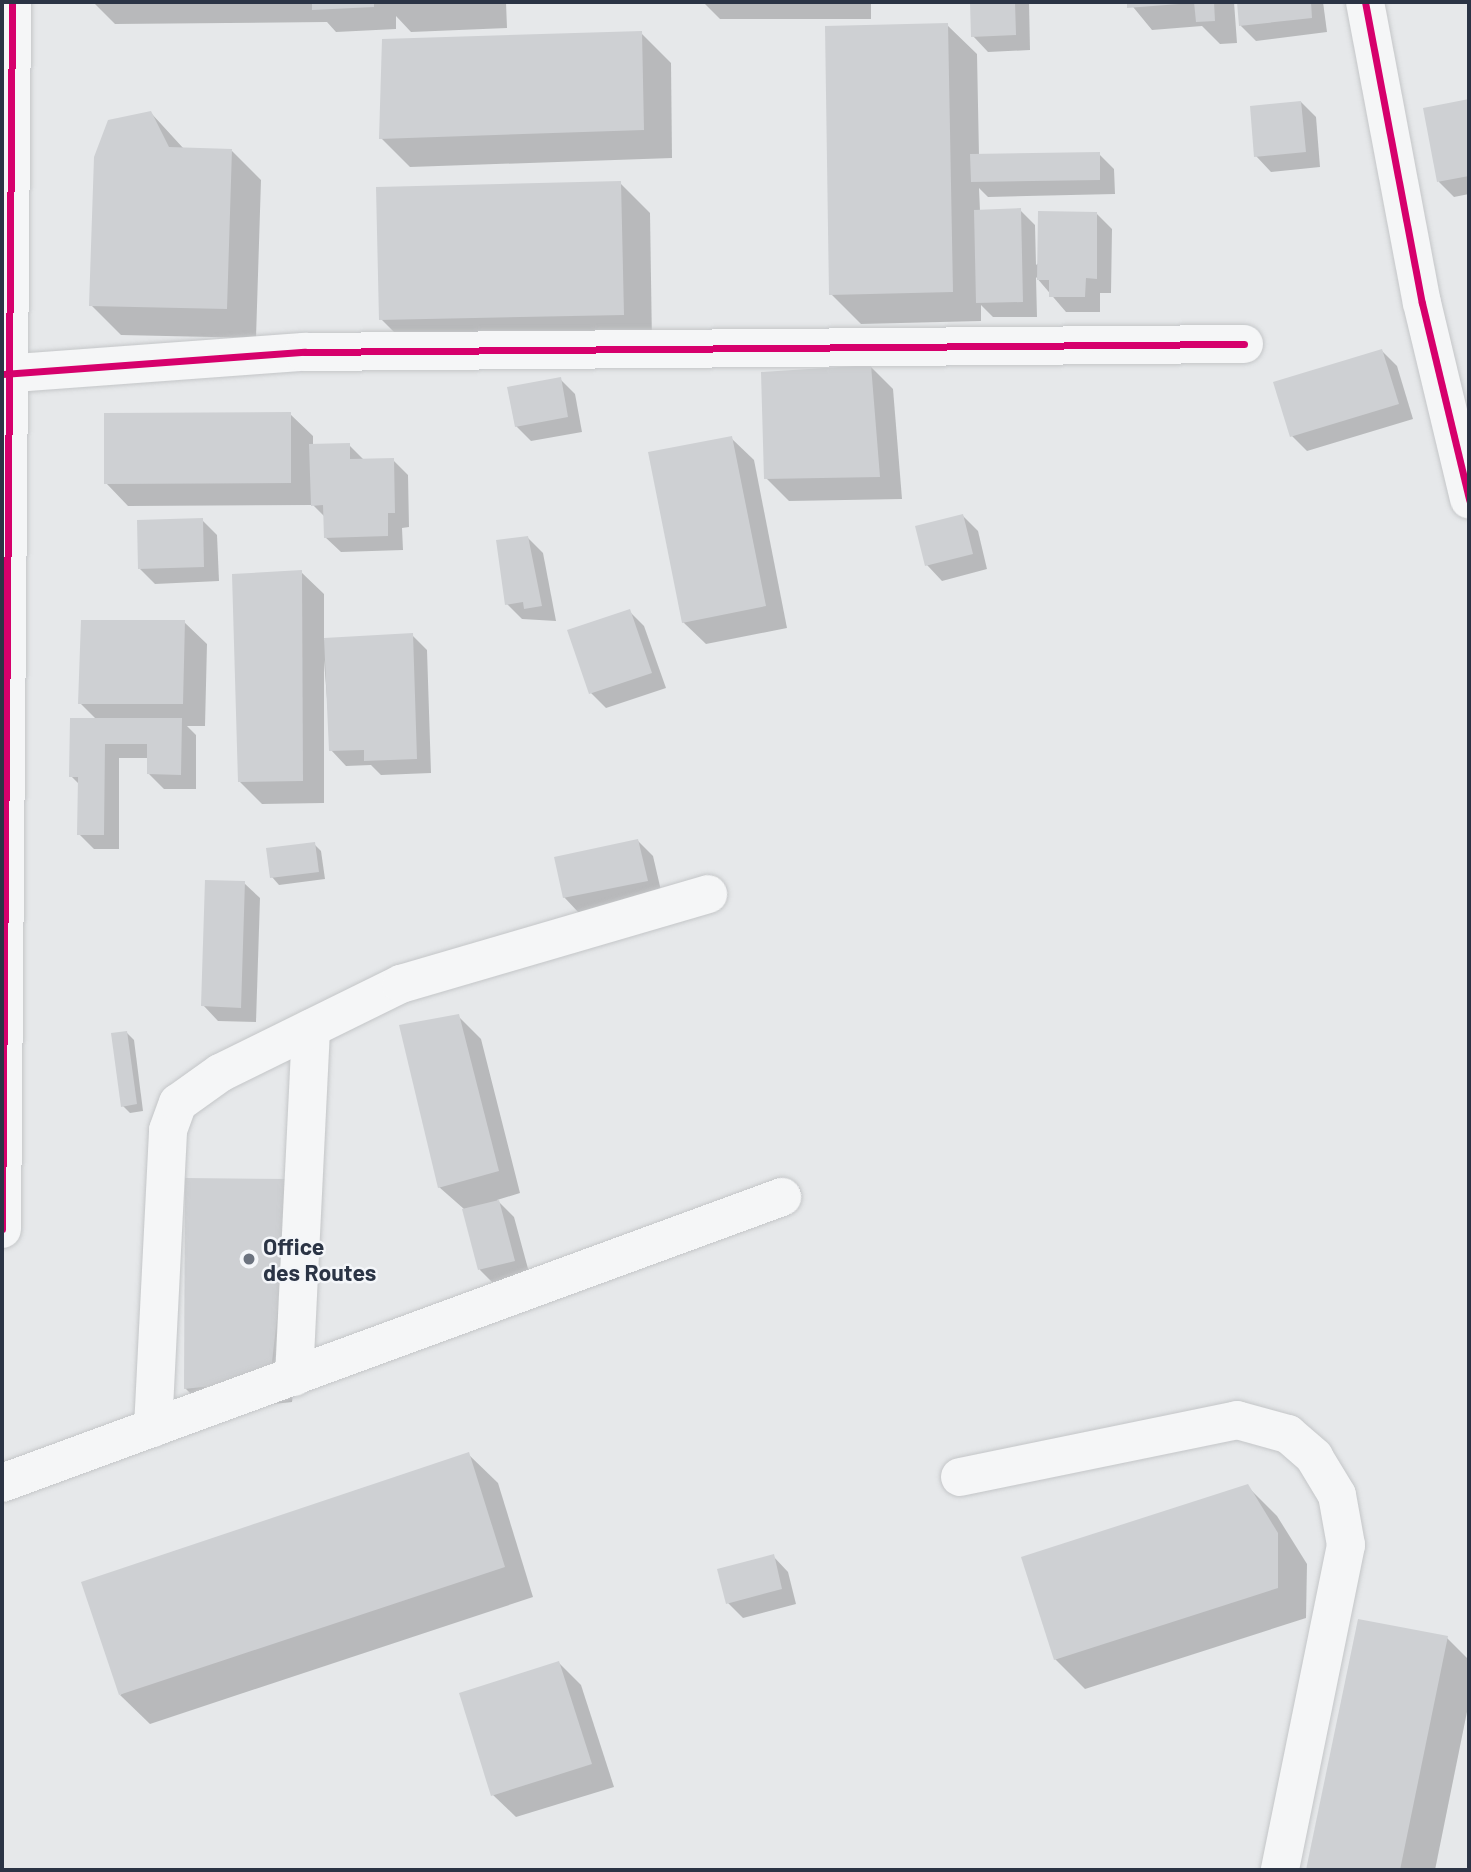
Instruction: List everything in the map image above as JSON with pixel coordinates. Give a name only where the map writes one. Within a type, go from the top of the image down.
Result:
[{"type":"street","points":[[2,1228],[5,374],[12,2]]},
{"type":"street","points":[[1365,2],[1422,303],[1469,499]]},
{"type":"street","points":[[5,374],[304,352],[1244,344]]},
{"type":"street","points":[[153,1428],[168,1130],[178,1103],[220,1073],[401,984],[708,894]]},
{"type":"street","points":[[294,1377],[311,1028]]},
{"type":"street","points":[[2,1483],[782,1197]]},
{"type":"street","points":[[960,1477],[1237,1420],[1287,1434],[1314,1457],[1337,1495],[1346,1545],[1280,1870]]},
{"type":"building","points":[[312,2],[374,2],[374,7],[312,10]]},
{"type":"building","points":[[970,2],[1015,2],[1016,35],[971,37]]},
{"type":"building","points":[[1127,2],[1179,2],[1179,4],[1127,8]]},
{"type":"building","points":[[1194,2],[1214,2],[1215,21],[1196,22]]},
{"type":"building","points":[[1237,2],[1311,2],[1312,18],[1239,26]]},
{"type":"building","points":[[948,23],[953,292],[829,295],[825,26]]},
{"type":"building","points":[[642,31],[644,130],[379,139],[382,39]]},
{"type":"building","points":[[1469,99],[1469,176],[1437,182],[1423,108]]},
{"type":"building","points":[[1301,101],[1306,152],[1254,157],[1250,106]]},
{"type":"building","points":[[151,111],[169,147],[232,149],[227,309],[89,306],[94,157],[108,120]]},
{"type":"building","points":[[1100,152],[1100,180],[971,182],[970,154]]},
{"type":"building","points":[[621,181],[624,315],[379,320],[376,187]]},
{"type":"building","points":[[1021,208],[1023,302],[976,303],[974,210]]},
{"type":"building","points":[[1038,211],[1097,212],[1097,279],[1086,278],[1085,297],[1049,297],[1049,280],[1037,280]]},
{"type":"building","points":[[1382,349],[1399,404],[1290,437],[1273,382]]},
{"type":"building","points":[[871,365],[880,477],[764,479],[761,372]]},
{"type":"building","points":[[561,377],[568,417],[515,427],[507,387]]},
{"type":"building","points":[[291,412],[291,483],[104,484],[104,413]]},
{"type":"building","points":[[732,436],[766,606],[682,623],[648,452]]},
{"type":"building","points":[[350,443],[350,459],[394,458],[395,513],[388,513],[388,536],[324,538],[323,505],[311,506],[309,444]]},
{"type":"building","points":[[963,514],[973,554],[925,566],[915,526]]},
{"type":"building","points":[[203,518],[204,567],[138,569],[137,520]]},
{"type":"building","points":[[528,536],[542,606],[524,609],[523,602],[505,605],[496,540]]},
{"type":"building","points":[[302,570],[303,781],[238,782],[232,574]]},
{"type":"building","points":[[630,609],[652,673],[589,694],[567,630]]},
{"type":"building","points":[[81,620],[185,620],[183,704],[78,704]]},
{"type":"building","points":[[413,633],[417,759],[364,761],[364,750],[329,751],[324,638]]},
{"type":"building","points":[[70,718],[182,718],[181,775],[147,774],[147,744],[105,744],[104,835],[77,835],[78,777],[69,777]]},
{"type":"building","points":[[638,839],[648,881],[563,898],[554,857]]},
{"type":"building","points":[[315,842],[319,872],[270,878],[266,848]]},
{"type":"building","points":[[205,880],[245,881],[241,1008],[201,1006]]},
{"type":"building","points":[[459,1014],[499,1171],[438,1188],[399,1025]]},
{"type":"building","points":[[127,1031],[137,1104],[121,1107],[111,1033]]},
{"type":"building","points":[[185,1178],[293,1179],[270,1380],[184,1389]]},
{"type":"building","points":[[499,1200],[515,1261],[478,1270],[462,1209]]},
{"type":"building","points":[[469,1452],[505,1567],[119,1695],[81,1582]]},
{"type":"building","points":[[1248,1484],[1278,1533],[1278,1588],[1054,1660],[1021,1557]]},
{"type":"building","points":[[774,1554],[782,1589],[726,1604],[717,1569]]},
{"type":"building","points":[[1358,1619],[1448,1636],[1400,1870],[1306,1870]]},
{"type":"building","points":[[559,1661],[592,1764],[491,1796],[459,1693]]},
{"type":"cycle path","points":[[2,1229],[12,2]]},
{"type":"cycle path","points":[[1365,2],[1422,303],[1469,499]]},
{"type":"cycle path","points":[[2,374],[304,352],[1244,344]]},
{"type":"place","name":"Office des Routes","points":[[249,1259]]}]
